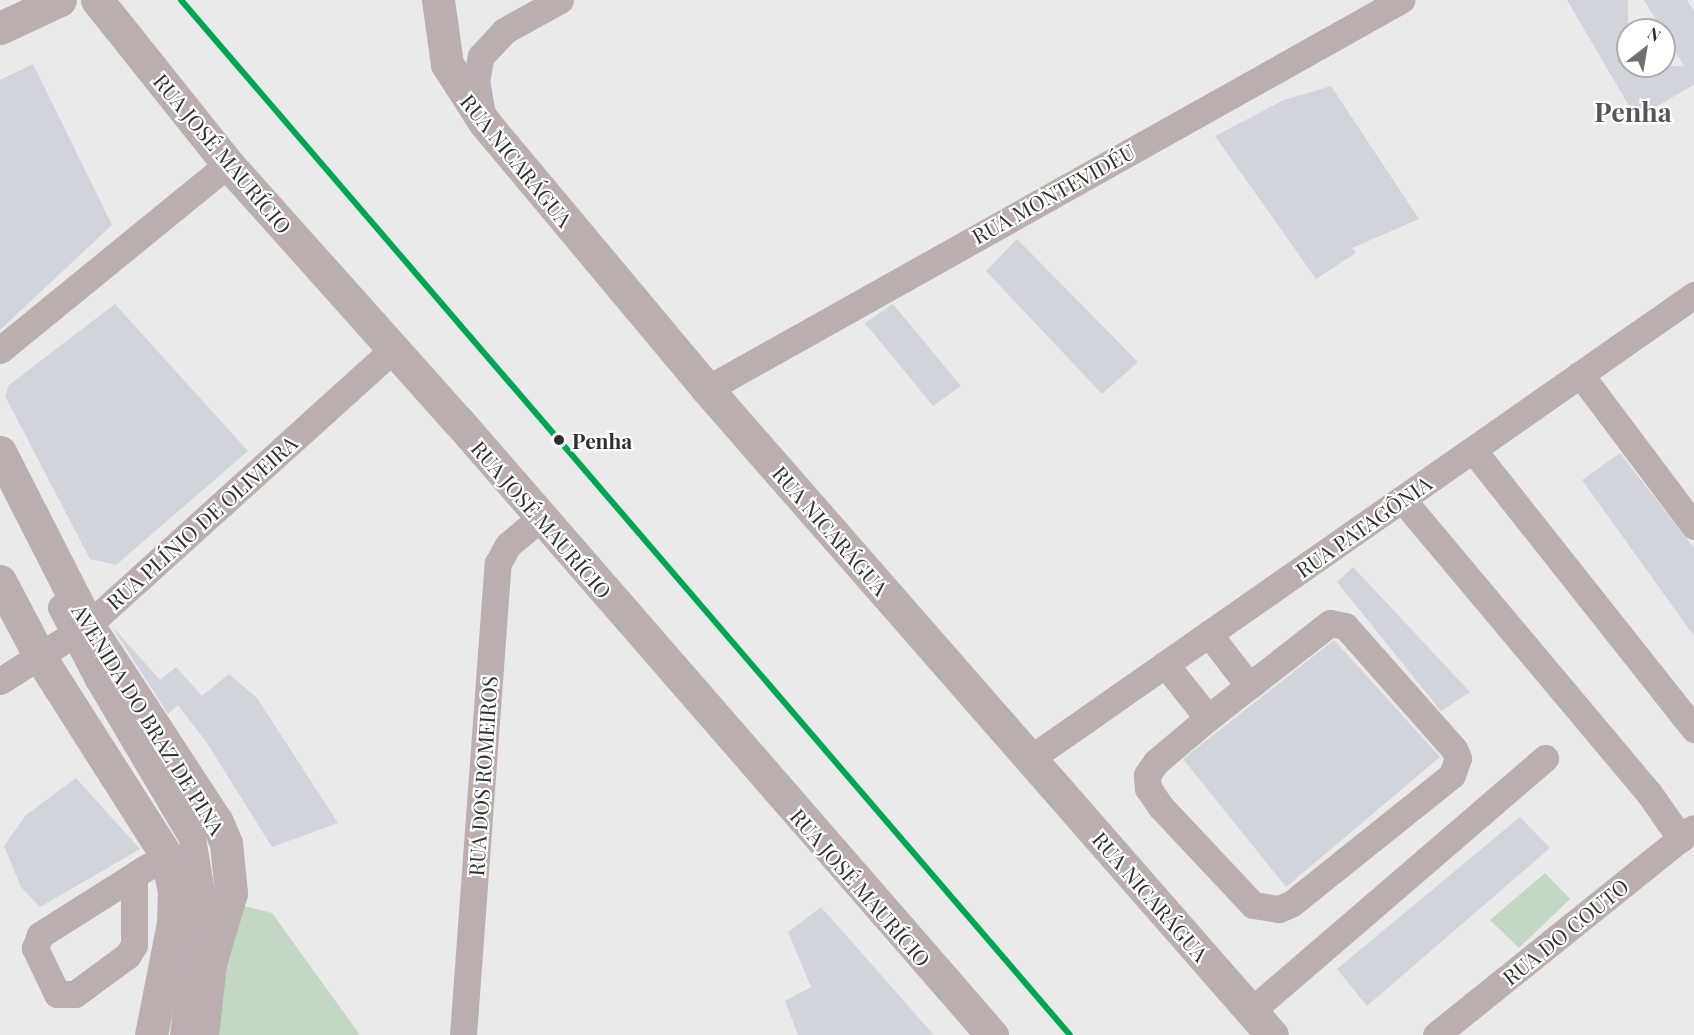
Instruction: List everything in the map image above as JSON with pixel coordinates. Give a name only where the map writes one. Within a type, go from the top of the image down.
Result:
[{"type":"main road","points":[[0,28],[60,0]]},
{"type":"main road","name":"RUA JOSÉ MAURÍCIO","points":[[98,0],[228,164],[992,1035]]},
{"type":"main road","name":"RUA NICARÁGUA","points":[[438,0],[447,64],[484,122],[707,389],[1262,1023]]},
{"type":"main road","name":"AVENIDA DO BRAZ DE PINA","points":[[0,452],[81,629],[217,822],[225,843],[231,893],[210,963],[202,1035]]},
{"type":"main road","points":[[0,581],[9,624],[40,657],[167,856],[174,891],[173,923],[151,1035]]},
{"type":"street","points":[[484,122],[476,81],[481,56],[504,31],[560,0]]},
{"type":"street","name":"RUA MONTEVIDÉU","points":[[707,389],[1401,0]]},
{"type":"street","points":[[0,350],[228,164]]},
{"type":"street","name":"RUA PATAGÔNIA","points":[[1031,758],[1694,295]]},
{"type":"street","name":"RUA PLÍNIO DE OLIVEIRA","points":[[0,681],[81,629],[392,350]]},
{"type":"street","points":[[1580,374],[1694,526]]},
{"type":"street","points":[[1473,450],[1694,729]]},
{"type":"street","points":[[0,482],[192,838],[201,892],[183,1035]]},
{"type":"street","points":[[1402,499],[1649,793],[1687,833]]},
{"type":"street","name":"RUA DOS ROMEIROS","points":[[463,1035],[498,563],[508,545],[527,529]]},
{"type":"street","points":[[1330,623],[1338,623],[1345,626],[1454,749],[1456,766],[1452,775],[1291,904],[1266,909],[1253,905],[1161,807],[1148,788],[1147,776],[1156,762],[1208,718],[1330,623]]},
{"type":"street","points":[[1209,634],[1249,686]]},
{"type":"street","points":[[1165,664],[1208,718]]},
{"type":"street","points":[[1262,1023],[1545,758]]},
{"type":"street","name":"RUA DO COUTO","points":[[1436,1035],[1687,833]]},
{"type":"street","points":[[134,876],[134,945],[128,955],[75,993],[66,997],[57,994],[35,942],[40,935],[134,876],[167,856]]},
{"type":"green space","points":[[1545,873],[1570,899],[1519,948],[1490,920]]},
{"type":"green space","points":[[235,904],[272,913],[360,1035],[217,1035],[216,1013]]},
{"type":"building","points":[[1567,0],[1628,0],[1628,18],[1616,18],[1616,78],[1676,78],[1676,66],[1684,66],[1676,53],[1676,18],[1655,18],[1644,0],[1687,0],[1694,11],[1694,85],[1636,118]]},
{"type":"building","points":[[33,64],[112,225],[0,330],[0,80]]},
{"type":"building","points":[[1331,86],[1419,219],[1352,248],[1356,253],[1316,279],[1215,136],[1284,100]]},
{"type":"building","points":[[1017,239],[1138,362],[1102,394],[986,271]]},
{"type":"building","points":[[115,304],[248,451],[116,565],[90,559],[5,396],[9,385]]},
{"type":"building","points":[[893,304],[961,386],[933,406],[865,323]]},
{"type":"building","points":[[1620,453],[1694,548],[1694,636],[1582,480]]},
{"type":"building","points":[[1353,567],[1470,692],[1441,711],[1337,582]]},
{"type":"building","points":[[111,625],[160,680],[176,667],[202,696],[229,674],[257,698],[338,823],[272,847],[207,743],[178,705],[168,714]]},
{"type":"building","points":[[1334,640],[1440,757],[1286,887],[1183,759]]},
{"type":"building","points":[[76,778],[140,849],[40,907],[21,887],[4,846],[26,815]]},
{"type":"building","points":[[1520,817],[1550,848],[1367,1006],[1337,969]]},
{"type":"building","points":[[821,907],[934,1035],[798,1035],[785,1001],[811,987],[788,932]]},
{"type":"transit line","points":[[181,0],[1070,1035]]},
{"type":"place","name":"Penha","points":[[559,440]]},
{"type":"district","name":"Penha","points":[[1633,112]]}]
